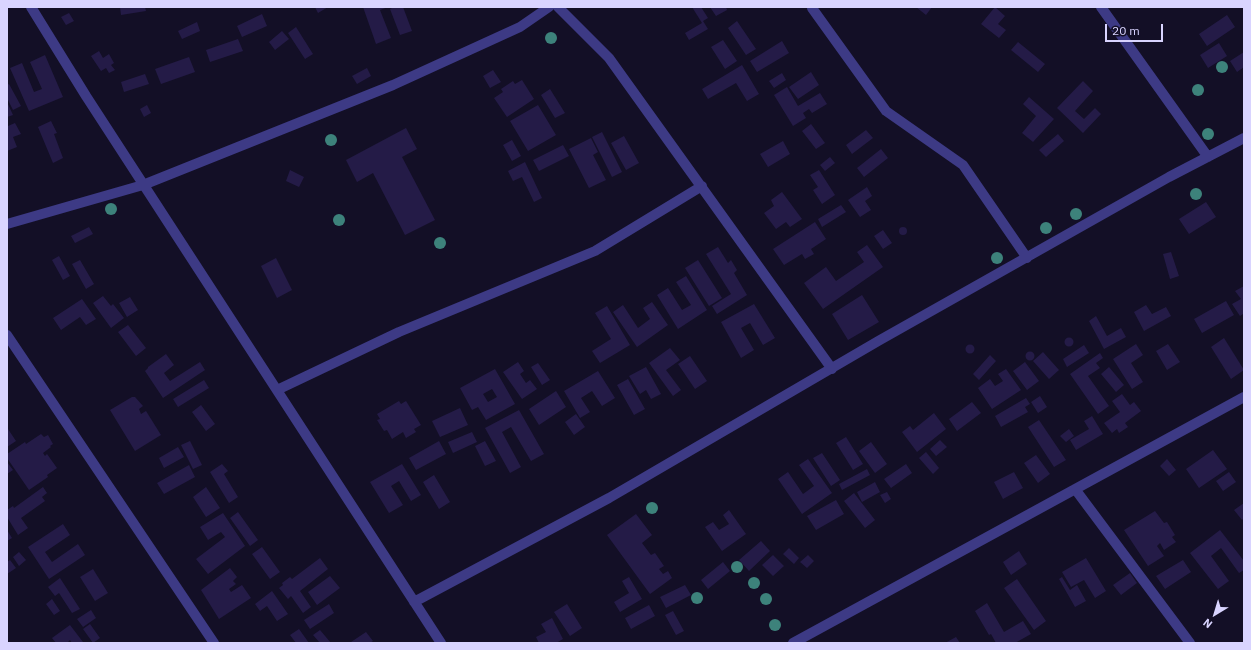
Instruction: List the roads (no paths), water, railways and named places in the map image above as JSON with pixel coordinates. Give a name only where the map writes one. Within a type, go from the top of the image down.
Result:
[{"type":"street","points":[[31,7],[86,96],[441,643]]},
{"type":"street","points":[[7,224],[144,185],[392,85],[520,27],[549,7]]},
{"type":"street","points":[[558,7],[609,58],[832,369]]},
{"type":"street","points":[[1101,7],[1208,157]]},
{"type":"street","points":[[812,8],[886,111],[963,165],[1027,258]]},
{"type":"street","points":[[414,602],[609,498],[1169,177],[1244,138]]},
{"type":"street","points":[[277,390],[399,332],[595,251],[702,186]]},
{"type":"street","points":[[7,335],[214,643]]},
{"type":"street","points":[[793,643],[1244,397]]},
{"type":"street","points":[[1075,489],[1190,643]]}]
